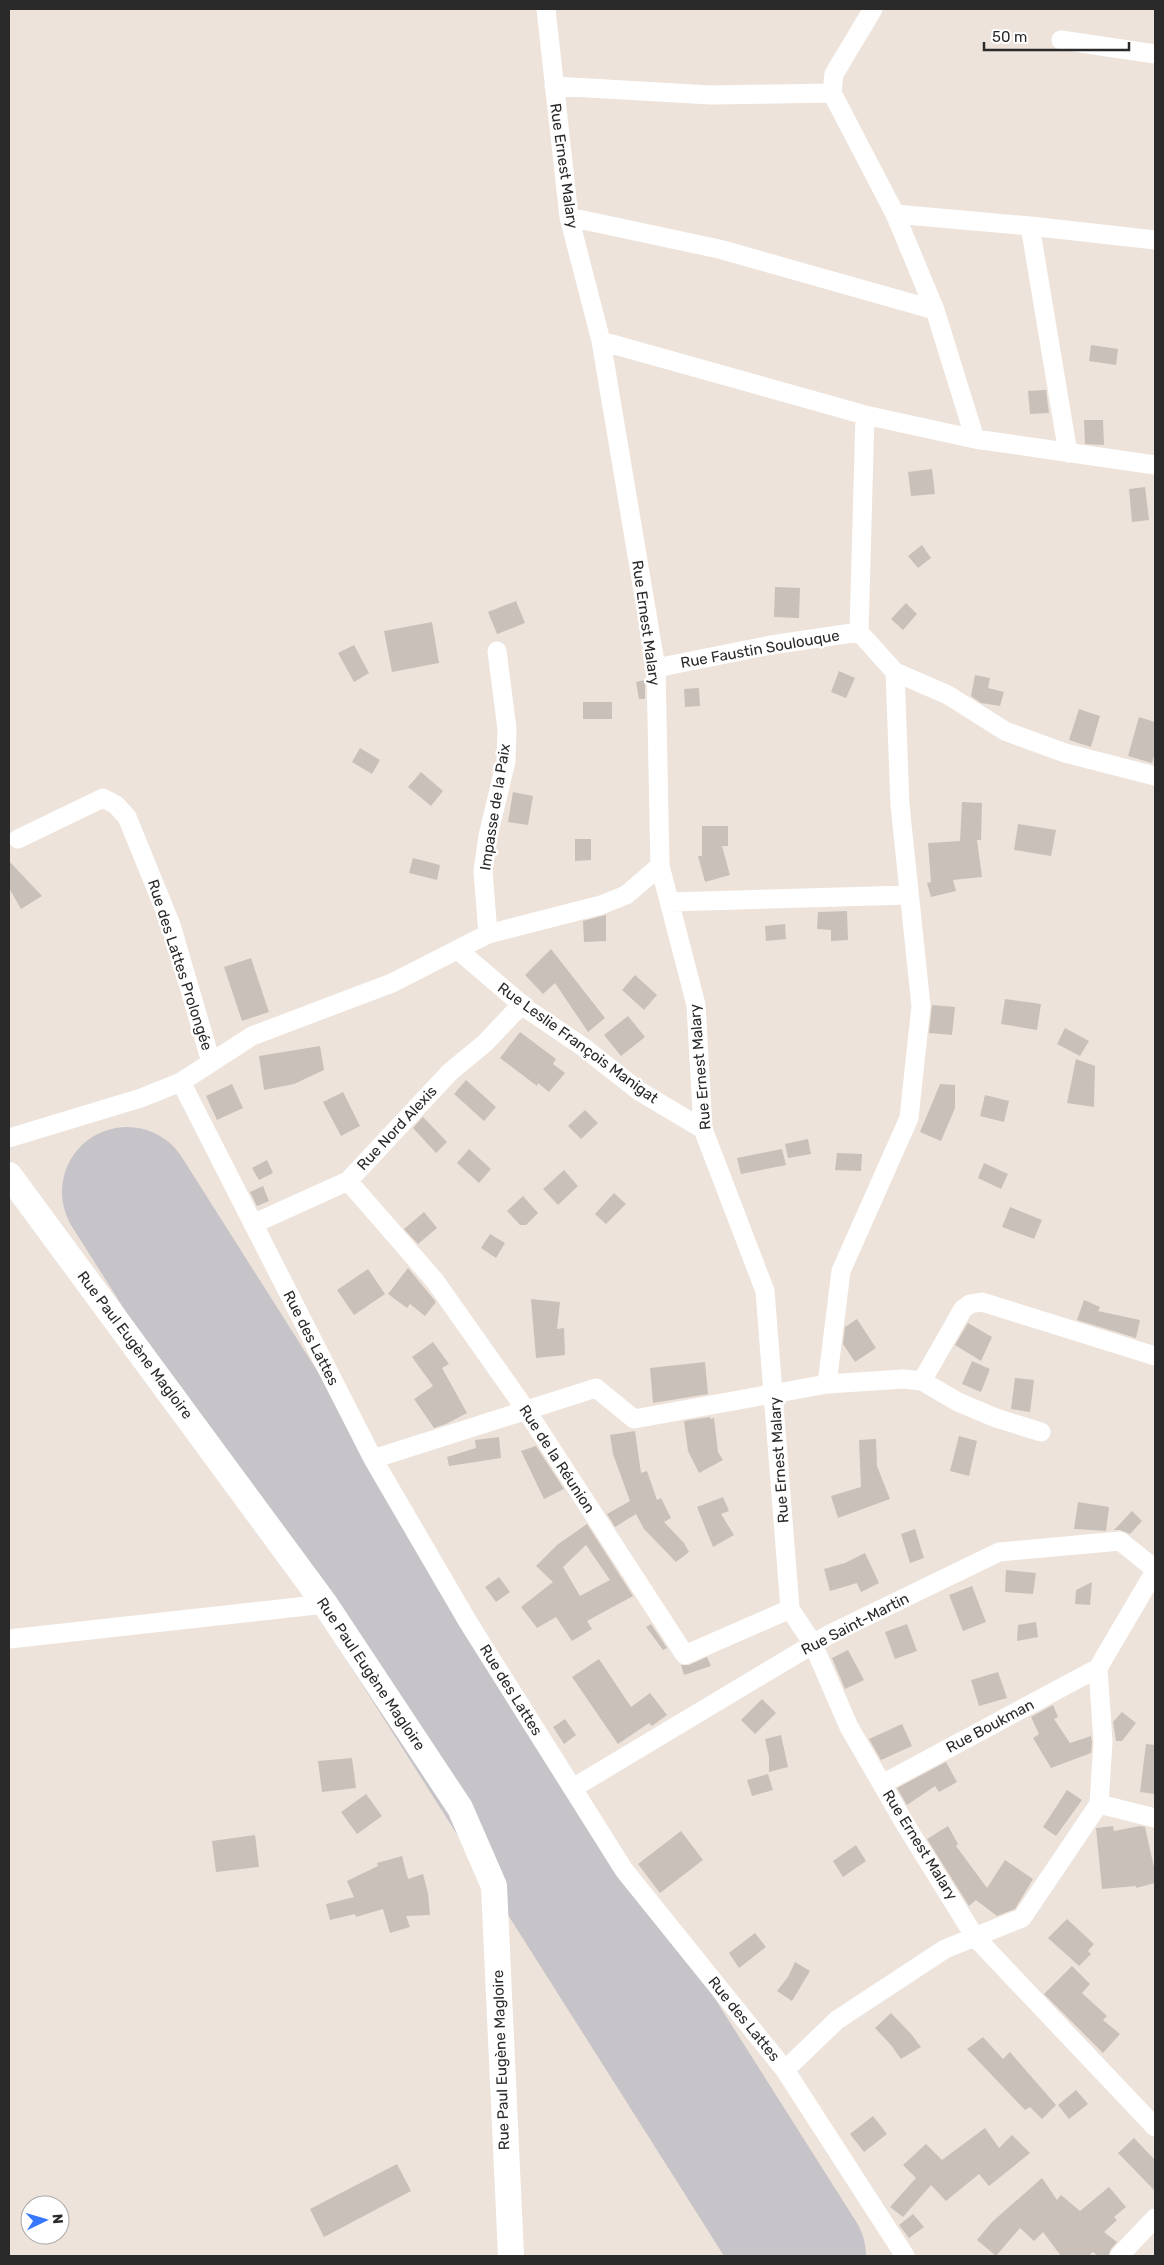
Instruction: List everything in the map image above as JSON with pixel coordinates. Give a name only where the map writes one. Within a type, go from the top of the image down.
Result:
[{"type":"main road","name":"Rue Paul Eugène Magloire","points":[[9,1176],[325,1604],[460,1808],[494,1886],[511,2256]]},
{"type":"street","name":"Rue Ernest Malary","points":[[546,9],[569,217],[601,341],[656,668],[660,866],[696,1004],[703,1129],[765,1291],[790,1609],[813,1644],[849,1727],[975,1937],[1155,2127]]},
{"type":"street","points":[[873,9],[834,74],[832,93],[895,214],[935,310],[975,439]]},
{"type":"street","points":[[1061,40],[1155,54]]},
{"type":"street","points":[[554,86],[711,95],[832,93]]},
{"type":"street","points":[[895,214],[1154,235]]},
{"type":"street","points":[[569,217],[719,249],[935,310]]},
{"type":"street","points":[[1030,226],[1068,453]]},
{"type":"street","points":[[601,341],[865,415],[975,439],[1155,465]]},
{"type":"street","points":[[859,632],[865,415]]},
{"type":"street","name":"Rue Faustin Soulouque","points":[[656,668],[771,645],[859,632],[895,672],[948,695],[1005,731],[1065,753],[1155,776]]},
{"type":"street","name":"Impasse de la Paix","points":[[488,934],[483,871],[488,836],[506,761],[507,737],[497,651]]},
{"type":"street","points":[[827,1384],[841,1271],[909,1118],[921,1006],[900,805],[895,672]]},
{"type":"street","name":"Rue des Lattes Prolongée","points":[[18,839],[103,798],[116,805],[127,816],[171,925],[211,1062]]},
{"type":"street","points":[[9,1138],[141,1098],[181,1082],[252,1036],[392,983],[488,934],[601,905],[626,895],[660,866]]},
{"type":"street","points":[[669,902],[909,895]]},
{"type":"street","name":"Rue Leslie François Manigat","points":[[458,950],[522,1004],[583,1047],[639,1091],[703,1129]]},
{"type":"street","name":"Rue Nord Alexis","points":[[253,1224],[348,1181],[450,1072],[485,1043],[522,1004]]},
{"type":"street","name":"Rue des Lattes","points":[[181,1082],[373,1460],[468,1622],[624,1870],[785,2070],[905,2256]]},
{"type":"street","name":"Rue de la Réunion","points":[[348,1181],[435,1282],[526,1410],[685,1655],[790,1609]]},
{"type":"street","points":[[922,1381],[963,1310],[970,1304],[982,1302],[1155,1356]]},
{"type":"street","points":[[373,1460],[596,1388],[634,1419],[827,1384],[903,1379],[922,1381],[958,1402],[996,1418],[1041,1432]]},
{"type":"street","name":"Rue Saint-Martin","points":[[572,1788],[813,1644],[999,1552],[1120,1541],[1155,1570]]},
{"type":"street","points":[[785,2070],[837,2020],[945,1949],[1022,1918],[1099,1804],[1103,1742],[1098,1668],[1155,1570]]},
{"type":"street","points":[[9,1639],[325,1604]]},
{"type":"street","name":"Rue Boukman","points":[[882,1784],[1098,1668]]},
{"type":"street","points":[[1099,1804],[1155,1818]]},
{"type":"street","points":[[1119,2256],[1155,2218]]},
{"type":"building","points":[[1091,345],[1118,349],[1116,365],[1089,361]]},
{"type":"building","points":[[1046,390],[1049,413],[1030,414],[1028,391]]},
{"type":"building","points":[[1084,420],[1103,420],[1104,445],[1085,444]]},
{"type":"building","points":[[932,469],[935,494],[911,496],[908,472]]},
{"type":"building","points":[[1145,487],[1149,520],[1132,522],[1129,489]]},
{"type":"building","points":[[922,545],[931,558],[918,568],[908,556]]},
{"type":"building","points":[[775,587],[800,588],[799,618],[774,617]]},
{"type":"building","points":[[516,601],[525,623],[497,634],[488,612]]},
{"type":"building","points":[[906,603],[917,614],[903,630],[891,619]]},
{"type":"building","points":[[432,622],[439,663],[392,672],[384,631]]},
{"type":"building","points":[[354,645],[369,673],[354,682],[338,653]]},
{"type":"building","points":[[839,671],[855,678],[846,698],[831,692]]},
{"type":"building","points":[[975,675],[990,678],[988,688],[1004,692],[1000,706],[981,703],[971,696]]},
{"type":"building","points":[[645,680],[645,699],[639,699],[636,682]]},
{"type":"building","points":[[699,688],[700,706],[685,707],[684,689]]},
{"type":"building","points":[[583,702],[612,702],[612,719],[583,719]]},
{"type":"building","points":[[1079,709],[1100,716],[1091,747],[1069,740]]},
{"type":"building","points":[[1139,717],[1155,722],[1155,752],[1152,763],[1128,756]]},
{"type":"building","points":[[360,748],[380,760],[372,774],[352,762]]},
{"type":"building","points":[[421,772],[443,791],[431,806],[408,787]]},
{"type":"building","points":[[513,792],[533,796],[528,825],[508,822]]},
{"type":"building","points":[[962,802],[982,803],[981,840],[977,840],[982,877],[953,880],[956,891],[931,897],[927,883],[931,882],[928,843],[960,841]]},
{"type":"building","points":[[1018,824],[1056,830],[1051,856],[1014,850]]},
{"type":"building","points":[[702,826],[728,826],[728,846],[722,846],[730,875],[705,882],[698,856],[702,856]]},
{"type":"building","points":[[575,839],[591,839],[591,860],[575,861]]},
{"type":"building","points":[[413,858],[440,865],[437,880],[409,873]]},
{"type":"building","points":[[9,861],[42,896],[21,909],[9,888]]},
{"type":"building","points":[[847,911],[848,940],[831,941],[831,930],[817,929],[818,912]]},
{"type":"building","points":[[606,915],[606,941],[584,942],[583,921]]},
{"type":"building","points":[[785,924],[786,939],[766,941],[765,926]]},
{"type":"building","points":[[551,949],[605,1018],[588,1032],[555,983],[543,994],[525,975]]},
{"type":"building","points":[[251,958],[269,1012],[242,1021],[224,967]]},
{"type":"building","points":[[635,975],[657,995],[644,1010],[622,990]]},
{"type":"building","points":[[1005,999],[1041,1004],[1037,1030],[1001,1024]]},
{"type":"building","points":[[932,1005],[955,1007],[952,1035],[929,1033]]},
{"type":"building","points":[[628,1016],[645,1037],[621,1056],[604,1035]]},
{"type":"building","points":[[1065,1028],[1089,1041],[1080,1056],[1057,1044]]},
{"type":"building","points":[[520,1032],[556,1059],[553,1064],[565,1073],[549,1092],[538,1083],[537,1086],[500,1058]]},
{"type":"building","points":[[320,1046],[324,1070],[294,1084],[264,1090],[259,1056]]},
{"type":"building","points":[[1076,1059],[1095,1066],[1094,1107],[1067,1103]]},
{"type":"building","points":[[466,1080],[496,1107],[484,1121],[454,1094]]},
{"type":"building","points":[[232,1084],[243,1108],[217,1120],[206,1096]]},
{"type":"building","points":[[940,1084],[955,1085],[955,1108],[941,1141],[920,1132]]},
{"type":"building","points":[[343,1092],[360,1126],[341,1136],[323,1102]]},
{"type":"building","points":[[985,1095],[1009,1101],[1004,1122],[980,1116]]},
{"type":"building","points":[[585,1110],[598,1123],[581,1139],[568,1126]]},
{"type":"building","points":[[423,1117],[447,1142],[436,1153],[413,1128]]},
{"type":"building","points":[[808,1139],[811,1154],[788,1158],[785,1144]]},
{"type":"building","points":[[469,1149],[491,1169],[479,1183],[457,1163]]},
{"type":"building","points":[[782,1149],[786,1165],[741,1174],[737,1158]]},
{"type":"building","points":[[837,1153],[862,1154],[861,1171],[835,1170]]},
{"type":"building","points":[[267,1160],[273,1173],[259,1180],[252,1168]]},
{"type":"building","points":[[984,1163],[1008,1174],[1001,1189],[978,1178]]},
{"type":"building","points":[[564,1170],[578,1186],[558,1205],[543,1189]]},
{"type":"building","points":[[263,1186],[269,1201],[257,1206],[250,1192]]},
{"type":"building","points":[[614,1193],[626,1204],[606,1224],[595,1214]]},
{"type":"building","points":[[523,1196],[538,1213],[526,1225],[520,1225],[507,1211]]},
{"type":"building","points":[[1010,1207],[1042,1220],[1034,1239],[1002,1227]]},
{"type":"building","points":[[424,1212],[437,1228],[418,1244],[404,1229]]},
{"type":"building","points":[[490,1234],[505,1243],[496,1258],[481,1248]]},
{"type":"building","points":[[408,1268],[436,1302],[425,1316],[410,1304],[407,1308],[388,1294]]},
{"type":"building","points":[[368,1269],[385,1294],[354,1315],[337,1290]]},
{"type":"building","points":[[531,1299],[560,1302],[557,1329],[564,1328],[565,1355],[536,1358]]},
{"type":"building","points":[[1084,1300],[1100,1307],[1098,1311],[1140,1320],[1136,1338],[1077,1320]]},
{"type":"building","points":[[857,1319],[876,1348],[855,1362],[843,1344],[845,1327]]},
{"type":"building","points":[[968,1323],[992,1337],[981,1361],[955,1345]]},
{"type":"building","points":[[433,1342],[449,1364],[442,1368],[467,1413],[434,1428],[414,1399],[433,1386],[412,1357]]},
{"type":"building","points":[[972,1361],[990,1369],[981,1392],[962,1384]]},
{"type":"building","points":[[705,1362],[708,1394],[653,1403],[650,1368]]},
{"type":"building","points":[[1015,1378],[1034,1380],[1030,1412],[1011,1409]]},
{"type":"building","points":[[710,1417],[710,1419],[714,1418],[718,1452],[723,1460],[699,1473],[688,1451],[684,1421]]},
{"type":"building","points":[[635,1431],[641,1473],[647,1471],[657,1500],[661,1498],[671,1518],[664,1522],[684,1543],[689,1552],[676,1562],[644,1529],[636,1514],[615,1527],[607,1514],[630,1501],[613,1454],[610,1435]]},
{"type":"building","points":[[959,1436],[977,1441],[969,1476],[950,1471]]},
{"type":"building","points":[[499,1437],[501,1458],[449,1466],[447,1457],[476,1448],[475,1440]]},
{"type":"building","points":[[876,1439],[877,1466],[890,1499],[838,1518],[831,1496],[861,1487],[859,1440]]},
{"type":"building","points":[[536,1446],[564,1489],[544,1499],[521,1451]]},
{"type":"building","points":[[723,1497],[729,1511],[721,1514],[734,1535],[713,1547],[697,1507]]},
{"type":"building","points":[[1078,1502],[1109,1507],[1106,1531],[1074,1529]]},
{"type":"building","points":[[1132,1511],[1142,1521],[1130,1534],[1114,1530]]},
{"type":"building","points":[[587,1524],[633,1596],[587,1621],[592,1629],[572,1641],[556,1617],[537,1628],[521,1607],[553,1582],[536,1566],[557,1545]],"holes":[[[586,1545],[610,1580],[580,1596],[563,1567]]]},
{"type":"building","points":[[915,1529],[924,1558],[910,1563],[901,1534]]},
{"type":"building","points":[[865,1553],[879,1583],[861,1592],[857,1583],[830,1591],[824,1569],[845,1563]]},
{"type":"building","points":[[1006,1570],[1036,1573],[1033,1594],[1005,1592]]},
{"type":"building","points":[[499,1577],[510,1592],[496,1602],[485,1587]]},
{"type":"building","points":[[1092,1582],[1090,1605],[1075,1604],[1076,1590]]},
{"type":"building","points":[[972,1586],[986,1622],[963,1631],[949,1595]]},
{"type":"building","points":[[1036,1622],[1038,1637],[1017,1641],[1018,1625]]},
{"type":"building","points":[[651,1624],[667,1648],[663,1650],[646,1627]]},
{"type":"building","points":[[907,1624],[917,1651],[895,1659],[885,1632]]},
{"type":"building","points":[[848,1650],[864,1680],[845,1689],[832,1658]]},
{"type":"building","points":[[707,1657],[711,1666],[684,1675],[681,1665],[689,1665]]},
{"type":"building","points":[[599,1659],[631,1707],[650,1693],[667,1715],[652,1726],[649,1723],[618,1744],[572,1677]]},
{"type":"building","points":[[998,1672],[1007,1698],[979,1706],[971,1680]]},
{"type":"building","points":[[762,1699],[776,1713],[755,1734],[741,1720]]},
{"type":"building","points":[[1053,1705],[1058,1717],[1054,1719],[1070,1743],[1091,1736],[1092,1742],[1091,1753],[1051,1768],[1033,1738],[1039,1734],[1031,1717]]},
{"type":"building","points":[[1122,1712],[1136,1723],[1122,1741],[1116,1741],[1113,1722]]},
{"type":"building","points":[[565,1719],[576,1735],[564,1744],[553,1727]]},
{"type":"building","points":[[902,1724],[912,1746],[881,1760],[869,1739]]},
{"type":"building","points":[[781,1735],[788,1767],[769,1772],[769,1757],[765,1739]]},
{"type":"building","points":[[1146,1744],[1155,1745],[1155,1794],[1140,1792]]},
{"type":"building","points":[[352,1758],[356,1788],[322,1792],[318,1761]]},
{"type":"building","points":[[946,1762],[957,1782],[939,1792],[935,1786],[907,1805],[897,1788]]},
{"type":"building","points":[[768,1774],[773,1790],[752,1796],[747,1780]]},
{"type":"building","points":[[1067,1790],[1082,1800],[1056,1836],[1043,1827]]},
{"type":"building","points":[[366,1794],[382,1816],[357,1834],[341,1812]]},
{"type":"building","points":[[948,1826],[958,1844],[956,1846],[987,1888],[1005,1860],[1033,1879],[1015,1909],[997,1916],[976,1900],[969,1906],[927,1839]]},
{"type":"building","points":[[1113,1826],[1114,1831],[1140,1826],[1145,1827],[1155,1872],[1155,1883],[1136,1888],[1136,1886],[1102,1889],[1096,1828]]},
{"type":"building","points":[[681,1831],[703,1860],[660,1893],[638,1864]]},
{"type":"building","points":[[255,1835],[259,1867],[216,1872],[212,1841]]},
{"type":"building","points":[[856,1845],[866,1861],[843,1877],[833,1861]]},
{"type":"building","points":[[402,1856],[408,1879],[423,1874],[428,1893],[430,1915],[406,1916],[410,1927],[390,1933],[383,1909],[356,1917],[355,1914],[330,1920],[326,1904],[354,1897],[347,1881],[378,1866],[377,1863]]},
{"type":"building","points":[[1067,1919],[1094,1944],[1088,1951],[1091,1954],[1079,1966],[1048,1938]]},
{"type":"building","points":[[755,1933],[766,1947],[739,1968],[729,1953]]},
{"type":"building","points":[[795,1962],[810,1971],[792,2001],[777,1991],[788,1977]]},
{"type":"building","points":[[1072,1966],[1090,1984],[1082,1993],[1107,2016],[1103,2020],[1120,2034],[1103,2053],[1044,1994]]},
{"type":"building","points":[[891,2013],[921,2047],[901,2059],[875,2028]]},
{"type":"building","points":[[983,2037],[1003,2059],[1010,2052],[1056,2105],[1042,2119],[1030,2107],[1025,2110],[967,2049]]},
{"type":"building","points":[[1076,2090],[1088,2104],[1069,2119],[1058,2105]]},
{"type":"building","points":[[873,2116],[887,2134],[864,2152],[850,2134]]},
{"type":"building","points":[[985,2128],[999,2148],[1012,2135],[1030,2153],[989,2186],[979,2174],[946,2201],[931,2185],[903,2217],[890,2207],[916,2178],[903,2165],[926,2144],[942,2160]]},
{"type":"building","points":[[1134,2138],[1155,2160],[1155,2191],[1118,2153]]},
{"type":"building","points":[[397,2164],[411,2191],[324,2237],[310,2209]]},
{"type":"building","points":[[1042,2178],[1057,2200],[1061,2195],[1080,2211],[1109,2187],[1126,2207],[1114,2217],[1117,2220],[1104,2232],[1117,2242],[1108,2256],[1098,2256],[1093,2252],[1088,2256],[1061,2256],[1043,2232],[1034,2241],[1020,2228],[996,2256],[977,2240],[992,2222]]},
{"type":"building","points":[[913,2214],[924,2227],[909,2238],[899,2225]]},
{"type":"runway","points":[[127,1192],[801,2256]]}]
